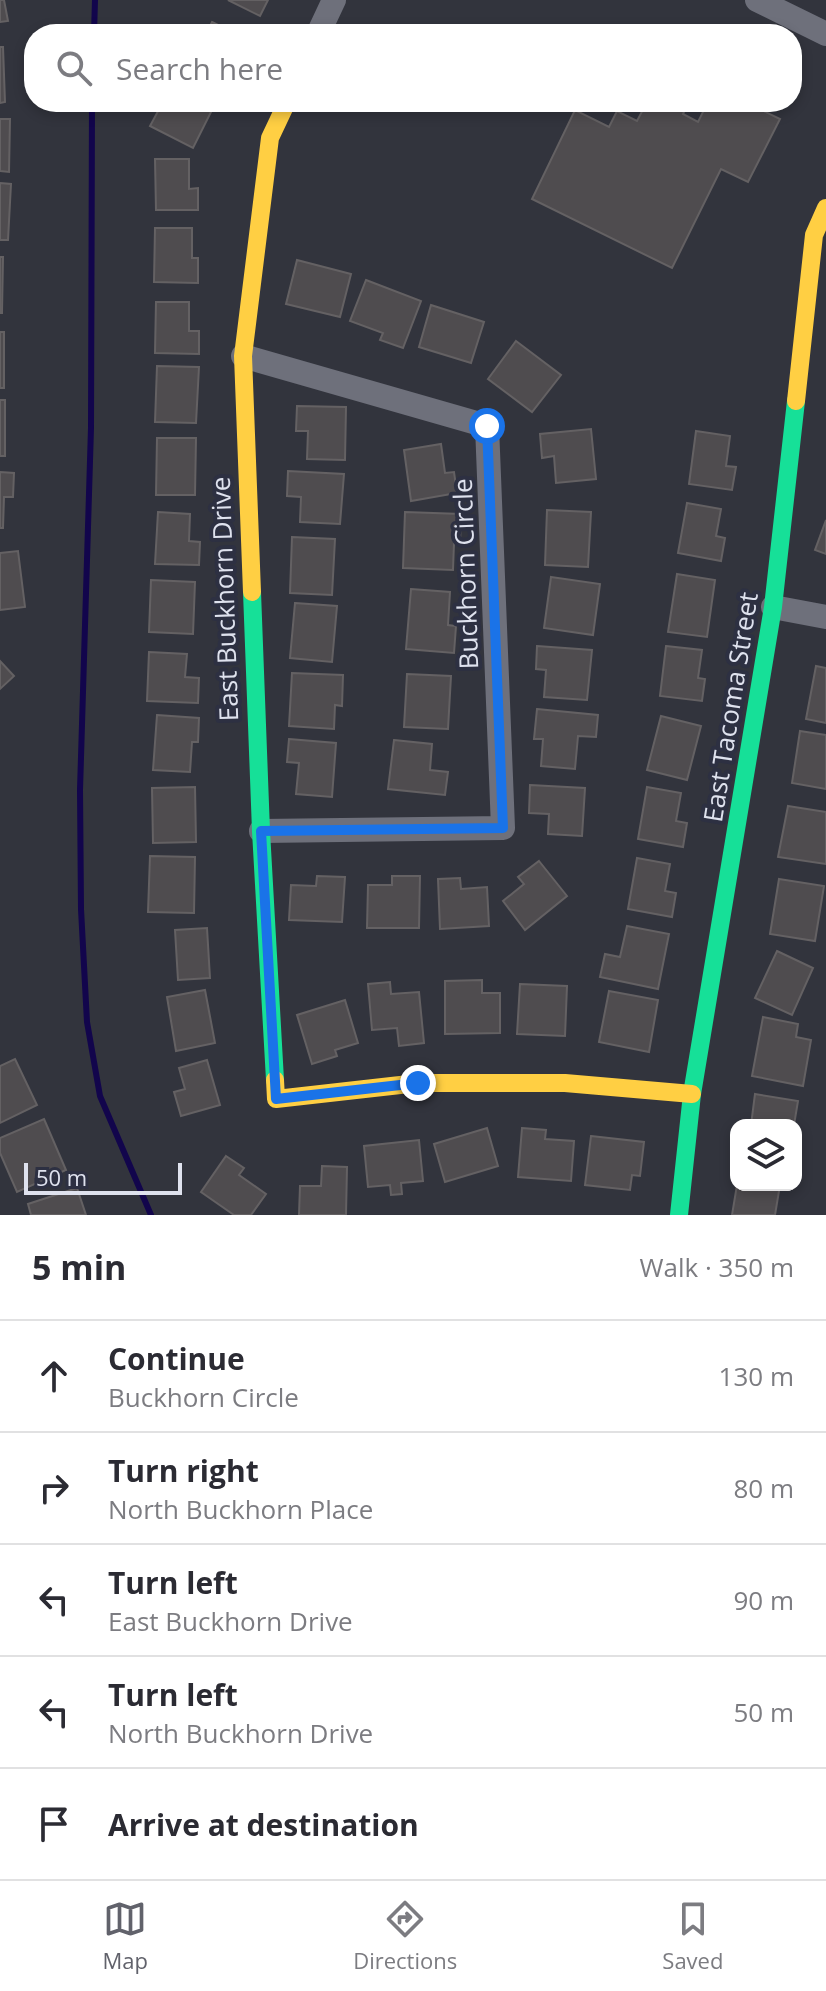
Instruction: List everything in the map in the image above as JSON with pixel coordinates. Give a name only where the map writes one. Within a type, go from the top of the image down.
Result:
[{"type":"street","points":[[323,24],[334,0]]},
{"type":"street","points":[[757,0],[826,34]]},
{"type":"street","name":"East Buckhorn Drive","points":[[282,112],[270,138],[243,356],[261,831],[276,1099],[418,1083],[565,1083],[692,1094]]},
{"type":"street","name":"East Tacoma Street","points":[[679,1215],[692,1094],[773,607],[814,235],[826,208]]},
{"type":"street","name":"Buckhorn Circle","points":[[243,356],[487,426],[503,828],[261,831]]},
{"type":"street","points":[[773,607],[826,617]]},
{"type":"building","points":[[0,0],[4,0],[8,21],[0,22]]},
{"type":"building","points":[[228,0],[268,0],[260,16]]},
{"type":"building","points":[[0,47],[3,47],[5,102],[0,103]]},
{"type":"building","points":[[158,112],[211,112],[193,148],[150,126]]},
{"type":"building","points":[[574,112],[609,127],[616,112],[637,121],[642,112],[684,112],[698,122],[703,112],[766,112],[780,119],[748,182],[721,169],[672,268],[532,199]]},
{"type":"building","points":[[0,119],[10,119],[9,172],[0,171]]},
{"type":"building","points":[[155,159],[189,159],[189,189],[198,188],[198,210],[156,210]]},
{"type":"building","points":[[0,183],[11,184],[8,240],[0,240]]},
{"type":"building","points":[[155,228],[192,228],[192,258],[198,258],[198,283],[154,282]]},
{"type":"building","points":[[0,257],[3,257],[2,313],[0,313]]},
{"type":"building","points":[[297,260],[351,274],[340,317],[286,304]]},
{"type":"building","points":[[366,280],[421,301],[403,348],[380,340],[383,333],[350,321]]},
{"type":"building","points":[[156,302],[189,302],[189,331],[199,331],[199,354],[155,353]]},
{"type":"building","points":[[431,305],[484,322],[471,363],[419,347]]},
{"type":"building","points":[[0,332],[4,332],[4,388],[0,388]]},
{"type":"building","points":[[516,341],[561,375],[532,412],[488,379]]},
{"type":"building","points":[[157,366],[199,367],[196,423],[155,422]]},
{"type":"building","points":[[0,400],[5,400],[5,456],[0,456]]},
{"type":"building","points":[[297,406],[346,407],[345,460],[307,459],[308,431],[296,431]]},
{"type":"building","points":[[591,429],[596,479],[556,483],[554,456],[542,458],[540,434]]},
{"type":"building","points":[[696,431],[730,436],[726,466],[736,467],[732,490],[689,484]]},
{"type":"building","points":[[157,438],[196,438],[195,495],[156,495]]},
{"type":"building","points":[[441,444],[445,473],[454,472],[457,493],[411,501],[404,450]]},
{"type":"building","points":[[288,471],[344,474],[340,524],[300,522],[301,497],[287,496]]},
{"type":"building","points":[[0,472],[14,473],[13,497],[4,497],[3,528],[0,528]]},
{"type":"building","points":[[687,503],[721,509],[716,536],[725,538],[721,561],[678,553]]},
{"type":"building","points":[[547,510],[591,512],[588,567],[545,565]]},
{"type":"building","points":[[158,512],[190,514],[189,541],[200,542],[199,565],[155,564]]},
{"type":"building","points":[[405,512],[461,514],[460,543],[454,543],[453,570],[403,568]]},
{"type":"building","points":[[826,520],[826,554],[815,550]]},
{"type":"building","points":[[292,537],[335,539],[332,595],[290,593]]},
{"type":"building","points":[[18,551],[25,607],[0,610],[0,553]]},
{"type":"building","points":[[677,574],[715,580],[707,637],[668,632]]},
{"type":"building","points":[[551,577],[600,584],[593,635],[544,628]]},
{"type":"building","points":[[151,580],[195,582],[193,634],[149,632]]},
{"type":"building","points":[[411,589],[450,592],[448,625],[456,626],[454,653],[406,649]]},
{"type":"building","points":[[295,603],[337,606],[332,662],[290,658]]},
{"type":"building","points":[[537,646],[592,650],[587,700],[544,697],[546,670],[536,669]]},
{"type":"building","points":[[666,646],[702,650],[698,678],[705,679],[702,701],[660,696]]},
{"type":"building","points":[[149,652],[187,654],[185,677],[199,678],[198,703],[147,701]]},
{"type":"building","points":[[0,661],[14,676],[0,689]]},
{"type":"building","points":[[816,666],[826,668],[826,723],[806,719]]},
{"type":"building","points":[[292,673],[343,675],[342,706],[335,705],[334,729],[289,726]]},
{"type":"building","points":[[407,674],[451,676],[448,729],[404,727]]},
{"type":"building","points":[[537,709],[598,715],[596,737],[578,736],[575,769],[541,766],[543,739],[534,739]]},
{"type":"building","points":[[157,715],[199,718],[198,742],[192,742],[190,772],[153,770]]},
{"type":"building","points":[[661,716],[701,726],[687,780],[647,770]]},
{"type":"building","points":[[800,731],[826,735],[826,789],[792,783]]},
{"type":"building","points":[[289,739],[336,743],[332,797],[296,794],[299,763],[287,762]]},
{"type":"building","points":[[394,740],[432,744],[430,770],[448,772],[445,795],[388,789]]},
{"type":"building","points":[[530,785],[585,788],[582,836],[548,834],[549,814],[529,813]]},
{"type":"building","points":[[195,787],[196,842],[153,843],[152,788]]},
{"type":"building","points":[[647,787],[681,793],[676,821],[687,823],[683,847],[638,839]]},
{"type":"building","points":[[788,806],[826,812],[826,864],[778,857]]},
{"type":"building","points":[[150,856],[195,857],[194,913],[148,912]]},
{"type":"building","points":[[637,858],[670,864],[665,891],[676,893],[672,917],[628,909]]},
{"type":"building","points":[[539,861],[567,896],[525,930],[503,901],[524,884],[518,877]]},
{"type":"building","points":[[317,876],[345,877],[342,922],[289,920],[291,885],[316,886]]},
{"type":"building","points":[[392,876],[420,876],[419,928],[367,928],[368,885],[392,885]]},
{"type":"building","points":[[460,878],[461,889],[487,887],[489,926],[440,929],[438,879]]},
{"type":"building","points":[[779,879],[824,886],[815,941],[770,934]]},
{"type":"building","points":[[627,926],[669,934],[658,989],[600,977],[605,954],[620,957]]},
{"type":"building","points":[[207,928],[210,978],[178,980],[175,930]]},
{"type":"building","points":[[777,951],[813,968],[792,1015],[755,998]]},
{"type":"building","points":[[482,980],[482,993],[500,993],[500,1033],[445,1034],[445,981]]},
{"type":"building","points":[[390,982],[391,994],[419,992],[424,1043],[399,1046],[397,1028],[372,1030],[368,984]]},
{"type":"building","points":[[520,984],[567,986],[565,1036],[517,1034]]},
{"type":"building","points":[[205,990],[215,1043],[176,1051],[167,997]]},
{"type":"building","points":[[609,991],[658,1000],[649,1052],[599,1042]]},
{"type":"building","points":[[345,1000],[358,1043],[335,1050],[337,1056],[312,1064],[297,1015]]},
{"type":"building","points":[[763,1017],[798,1024],[796,1037],[811,1040],[803,1086],[752,1076]]},
{"type":"building","points":[[15,1059],[37,1105],[0,1123],[0,1066]]},
{"type":"building","points":[[207,1060],[220,1105],[181,1116],[174,1092],[185,1089],[179,1068]]},
{"type":"building","points":[[755,1094],[798,1101],[795,1119],[752,1119]]},
{"type":"building","points":[[44,1119],[66,1170],[17,1192],[0,1153],[0,1138]]},
{"type":"building","points":[[487,1128],[498,1166],[445,1182],[434,1144]]},
{"type":"building","points":[[522,1128],[546,1130],[545,1139],[574,1141],[571,1181],[518,1177]]},
{"type":"building","points":[[591,1136],[644,1142],[640,1176],[632,1175],[630,1190],[585,1185]]},
{"type":"building","points":[[419,1140],[423,1181],[401,1183],[402,1194],[391,1195],[390,1185],[368,1187],[364,1146]]},
{"type":"building","points":[[226,1156],[244,1168],[239,1175],[266,1194],[251,1215],[234,1215],[201,1192]]},
{"type":"building","points":[[322,1166],[347,1167],[346,1215],[299,1215],[300,1186],[321,1186]]},
{"type":"building","points":[[77,1188],[86,1215],[31,1215],[28,1204]]},
{"type":"building","points":[[736,1191],[779,1191],[775,1215],[732,1215]]},
{"type":"waterway","points":[[94,24],[95,0]]},
{"type":"waterway","points":[[92,112],[91,428],[80,790],[81,909],[87,1022],[100,1096],[151,1215]]},
{"type":"traffic: fast","points":[[679,1215],[692,1094],[773,607],[796,401]]},
{"type":"traffic: fast","points":[[252,592],[275,1080]]},
{"type":"traffic: slow","points":[[252,592],[243,356],[270,138],[282,112]]},
{"type":"traffic: slow","points":[[796,401],[814,235],[826,208]]},
{"type":"traffic: slow","points":[[275,1080],[276,1099],[418,1083],[565,1083],[692,1094]]},
{"type":"route","points":[[418,1083],[276,1099],[261,831],[503,828],[487,426]]}]
